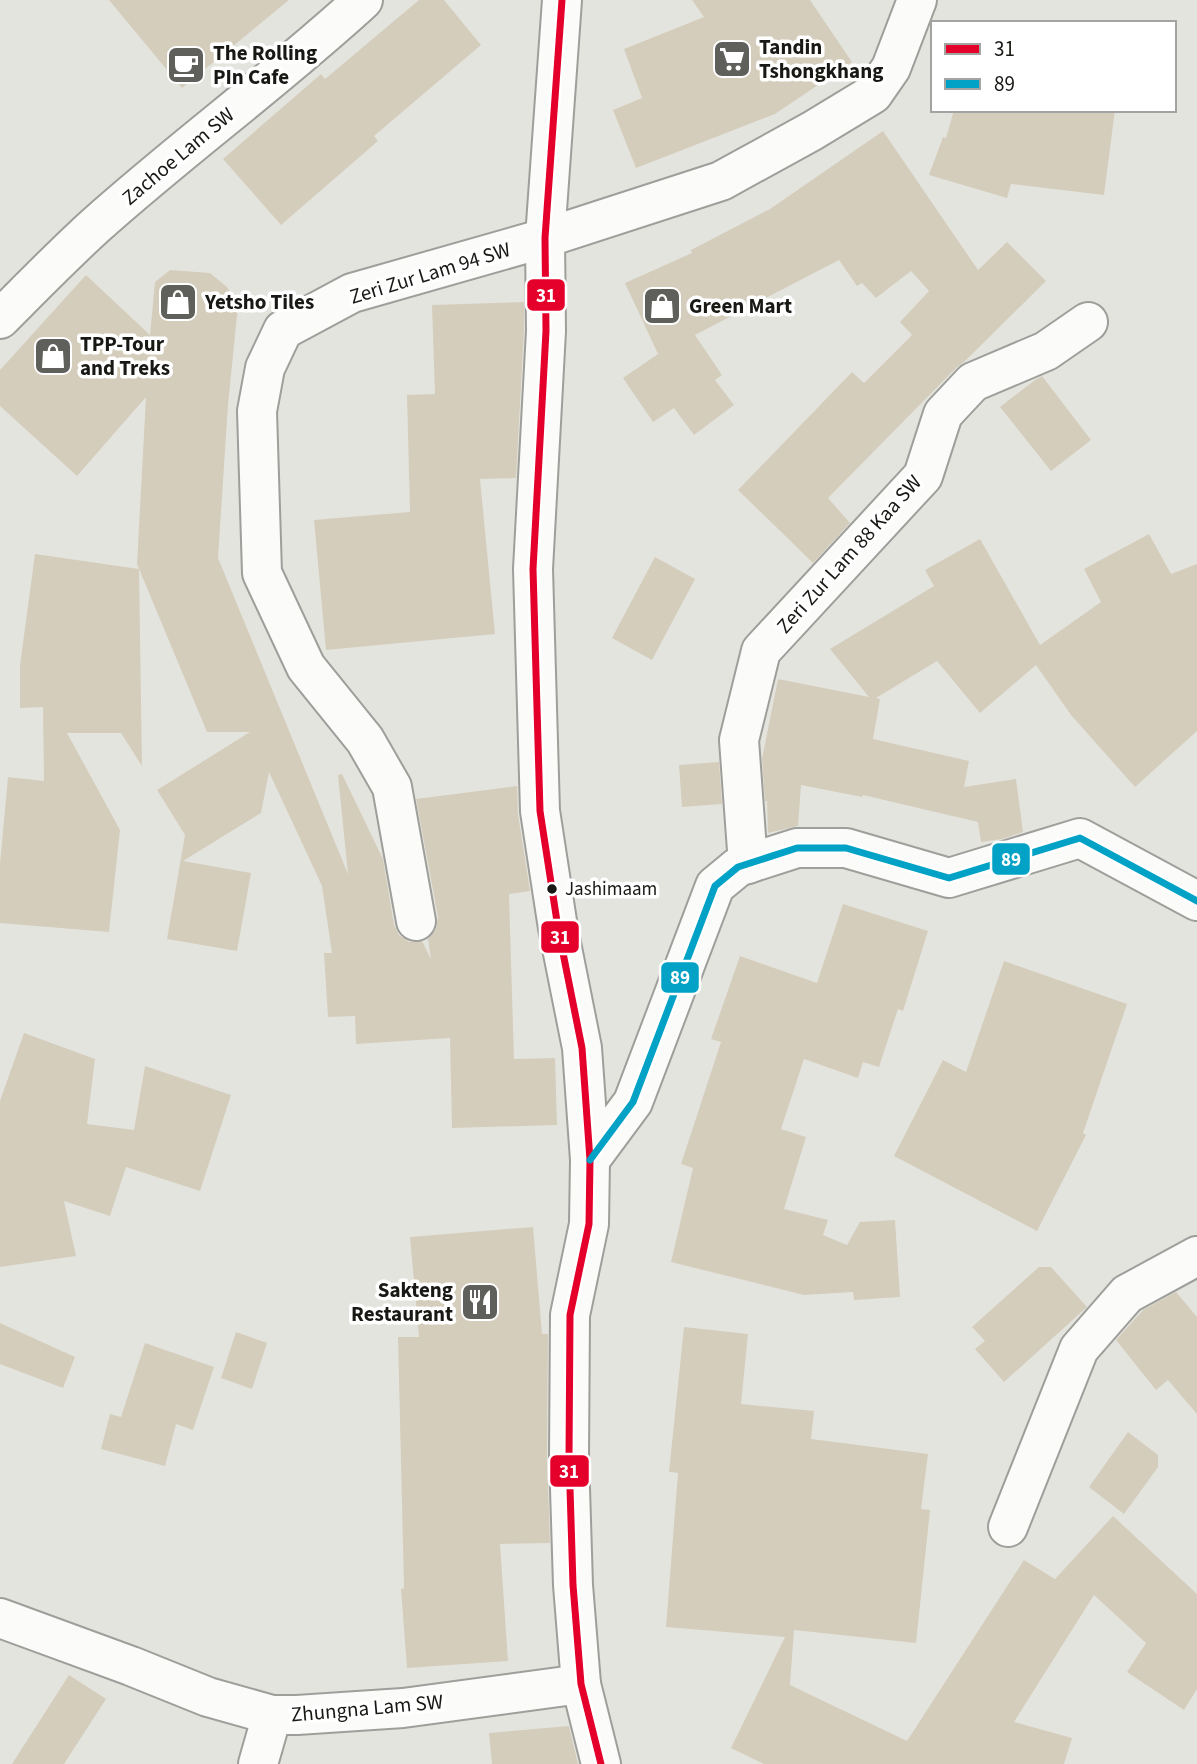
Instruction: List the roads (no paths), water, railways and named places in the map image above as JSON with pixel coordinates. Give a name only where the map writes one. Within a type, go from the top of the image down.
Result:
[{"type":"street","name":"Zachoe Lam SW","points":[[0,319],[94,226],[327,33],[363,0]]},
{"type":"street","points":[[562,0],[545,238],[546,331],[533,569],[540,811],[558,928],[582,1048],[590,1160],[589,1224],[570,1315],[569,1469],[573,1585],[581,1684],[601,1764]]},
{"type":"street","name":"Zeri Zur Lam 94 SW","points":[[416,921],[392,787],[365,740],[306,667],[262,573],[257,411],[265,368],[284,330],[352,293],[545,238],[721,181],[873,94],[891,68],[917,0]]},
{"type":"street","name":"Zeri Zur Lam 88 Kaa SW","points":[[748,864],[738,740],[761,652],[923,476],[943,414],[973,382],[1046,351],[1088,322]]},
{"type":"street","points":[[590,1160],[633,1101],[715,886],[738,867],[797,848],[846,848],[949,878],[1080,838],[1197,901]]},
{"type":"street","points":[[1008,1528],[1079,1349],[1127,1294],[1197,1256]]},
{"type":"street","name":"Zhungna Lam SW","points":[[0,1618],[208,1697],[272,1715],[297,1716],[403,1708],[581,1684]]},
{"type":"street","points":[[258,1764],[272,1715]]},
{"type":"place","name":"Tandin Tshongkhang","points":[[732,59]]},
{"type":"place","name":"The Rolling PIn Cafe","points":[[186,65]]},
{"type":"place","name":"Yetsho Tiles","points":[[178,302]]},
{"type":"place","name":"Green Mart","points":[[662,306]]},
{"type":"place","name":"TPP-Tour and Treks","points":[[53,356]]},
{"type":"place","name":"Jashimaam","points":[[552,889]]},
{"type":"place","name":"Sakteng Restaurant","points":[[480,1302]]}]
